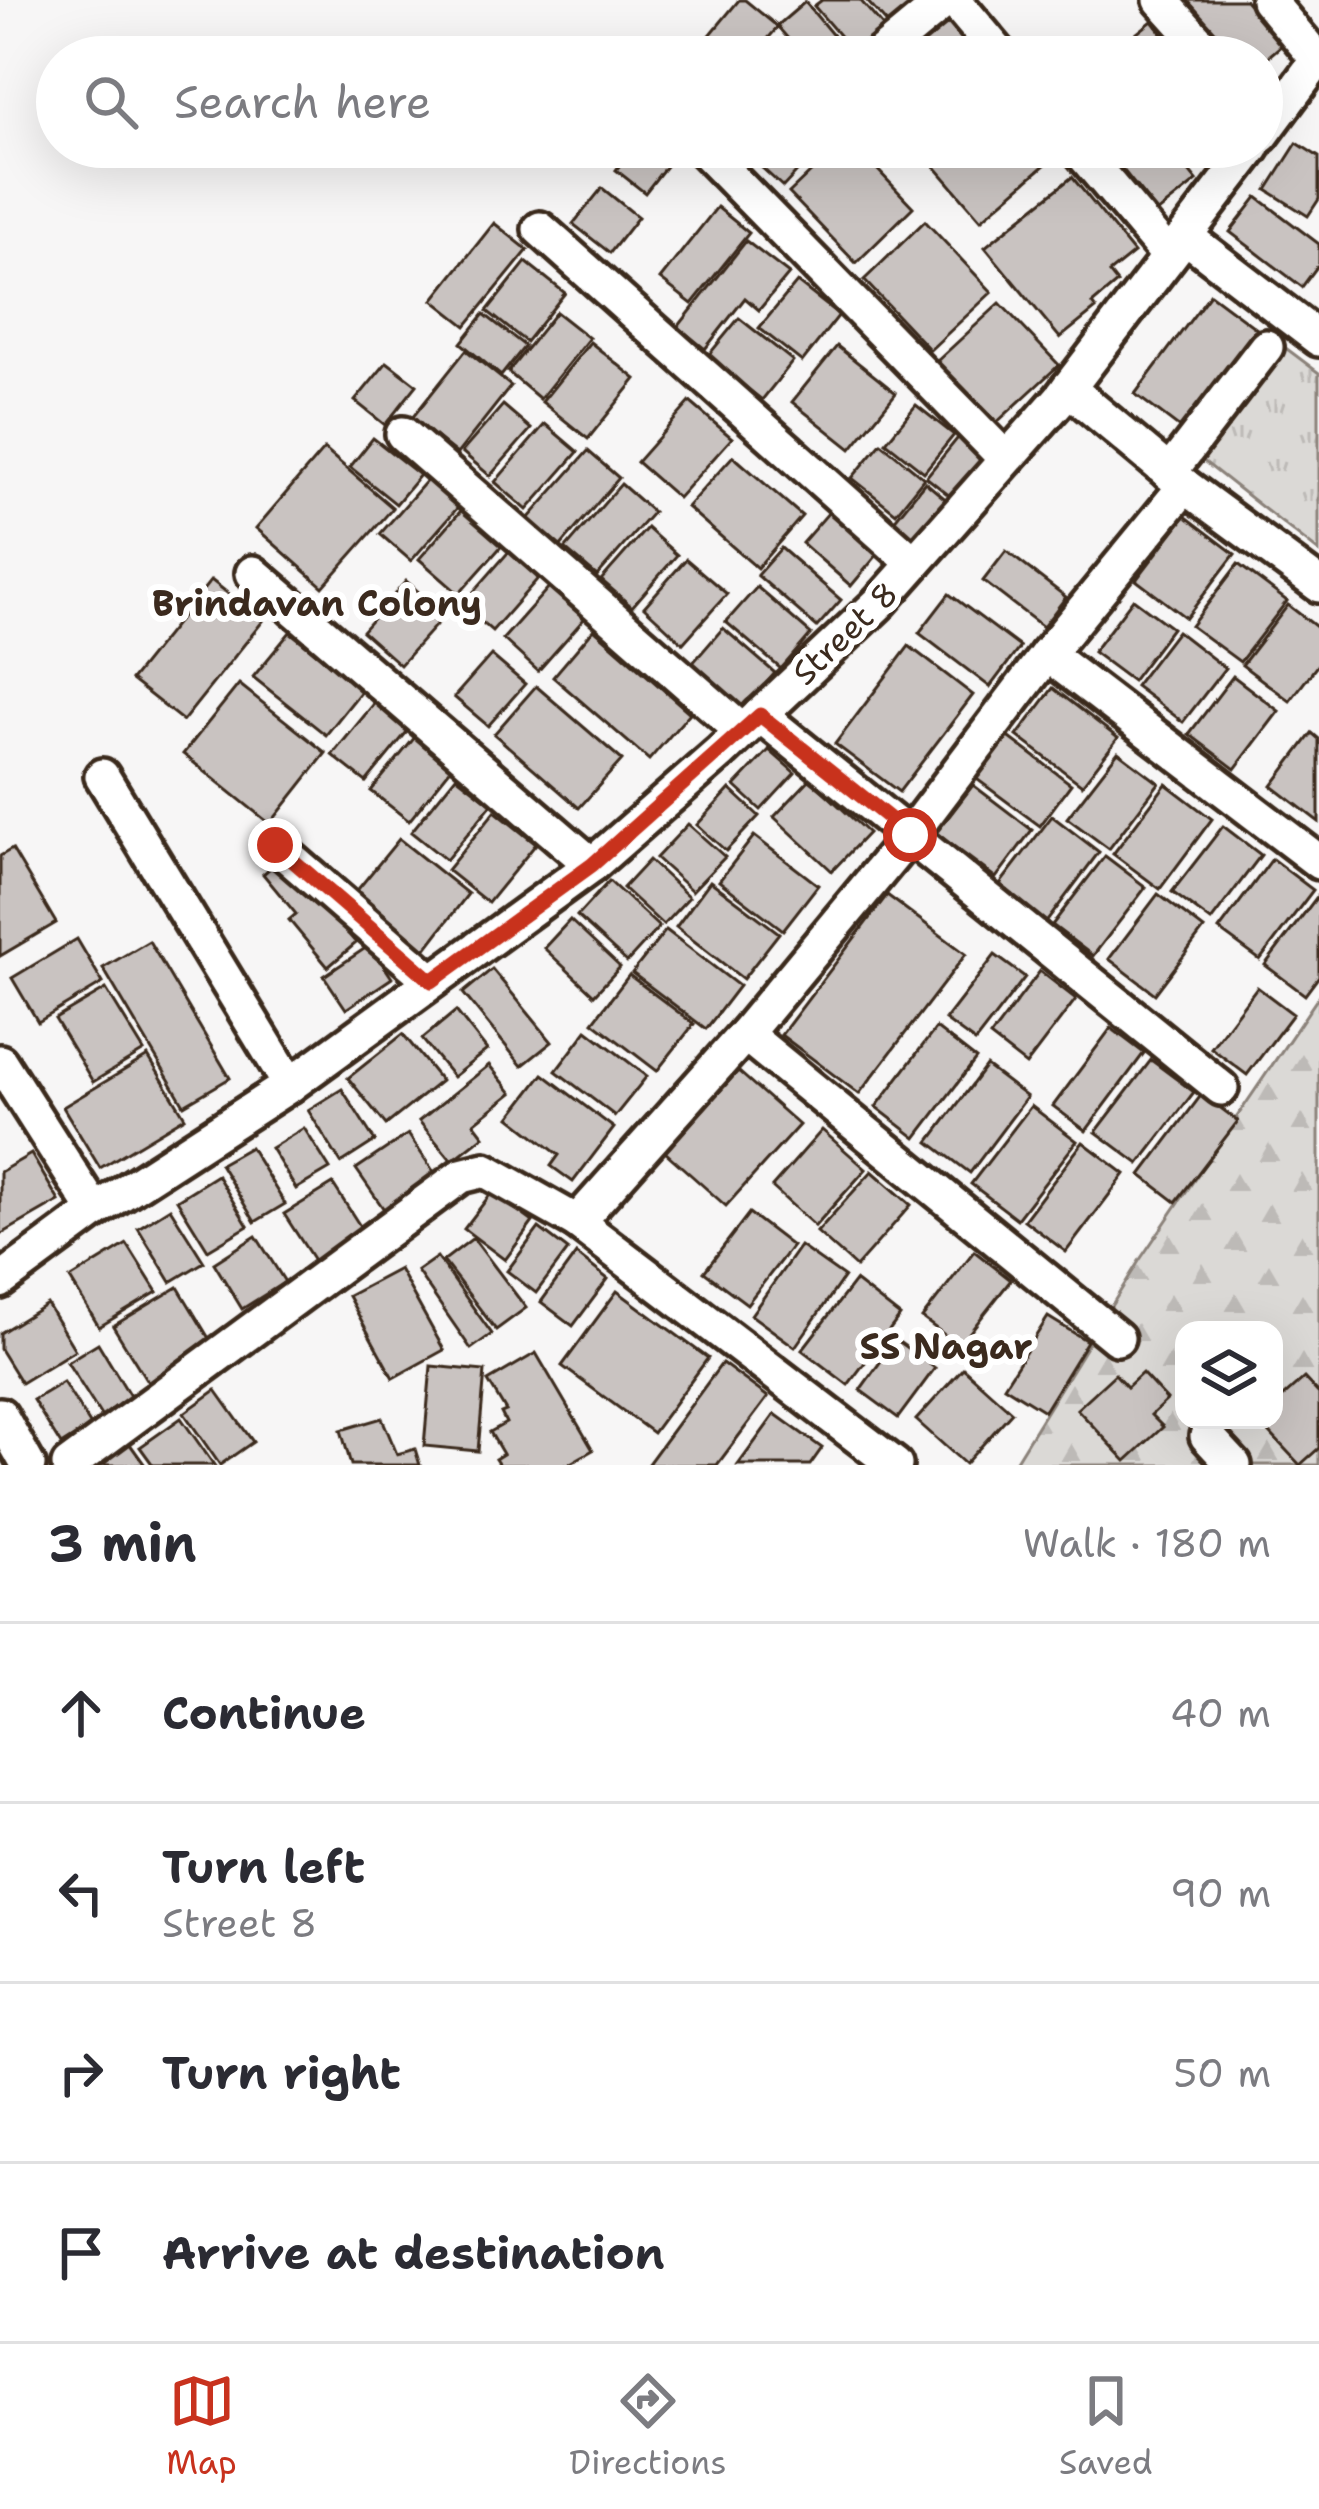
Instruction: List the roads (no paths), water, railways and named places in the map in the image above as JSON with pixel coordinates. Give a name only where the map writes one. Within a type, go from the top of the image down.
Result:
[{"type":"street","points":[[904,36],[950,0],[983,36]]},
{"type":"street","points":[[1161,0],[1194,36]]},
{"type":"street","points":[[1268,0],[1318,60]]},
{"type":"street","name":"Street 8","points":[[1283,103],[1318,60]]},
{"type":"street","points":[[722,168],[1006,459]]},
{"type":"street","points":[[1098,168],[1177,246],[1319,339]]},
{"type":"street","name":"Street 8","points":[[0,1281],[95,1211],[290,1085],[592,865],[751,723],[880,602],[1068,388],[1234,168]]},
{"type":"street","points":[[540,229],[914,563]]},
{"type":"street","points":[[577,1222],[745,1034],[910,835],[1178,479],[1265,347]]},
{"type":"street","points":[[1068,388],[1178,479],[1319,585]]},
{"type":"street","points":[[403,434],[751,723],[910,835],[1221,1088]]},
{"type":"street","points":[[253,573],[592,865]]},
{"type":"street","points":[[1047,654],[1319,862]]},
{"type":"street","points":[[102,776],[290,1085]]},
{"type":"street","points":[[275,845],[432,981]]},
{"type":"street","points":[[745,1034],[1117,1338]]},
{"type":"street","points":[[0,1062],[95,1211]]},
{"type":"street","points":[[69,1465],[473,1170],[485,1170],[577,1222],[895,1465]]},
{"type":"street","points":[[0,1415],[28,1465]]},
{"type":"street","points":[[1207,1436],[1234,1465]]},
{"type":"district","name":"Brindavan Colony","points":[[317,603]]},
{"type":"district","name":"SS Nagar","points":[[946,1346]]}]
